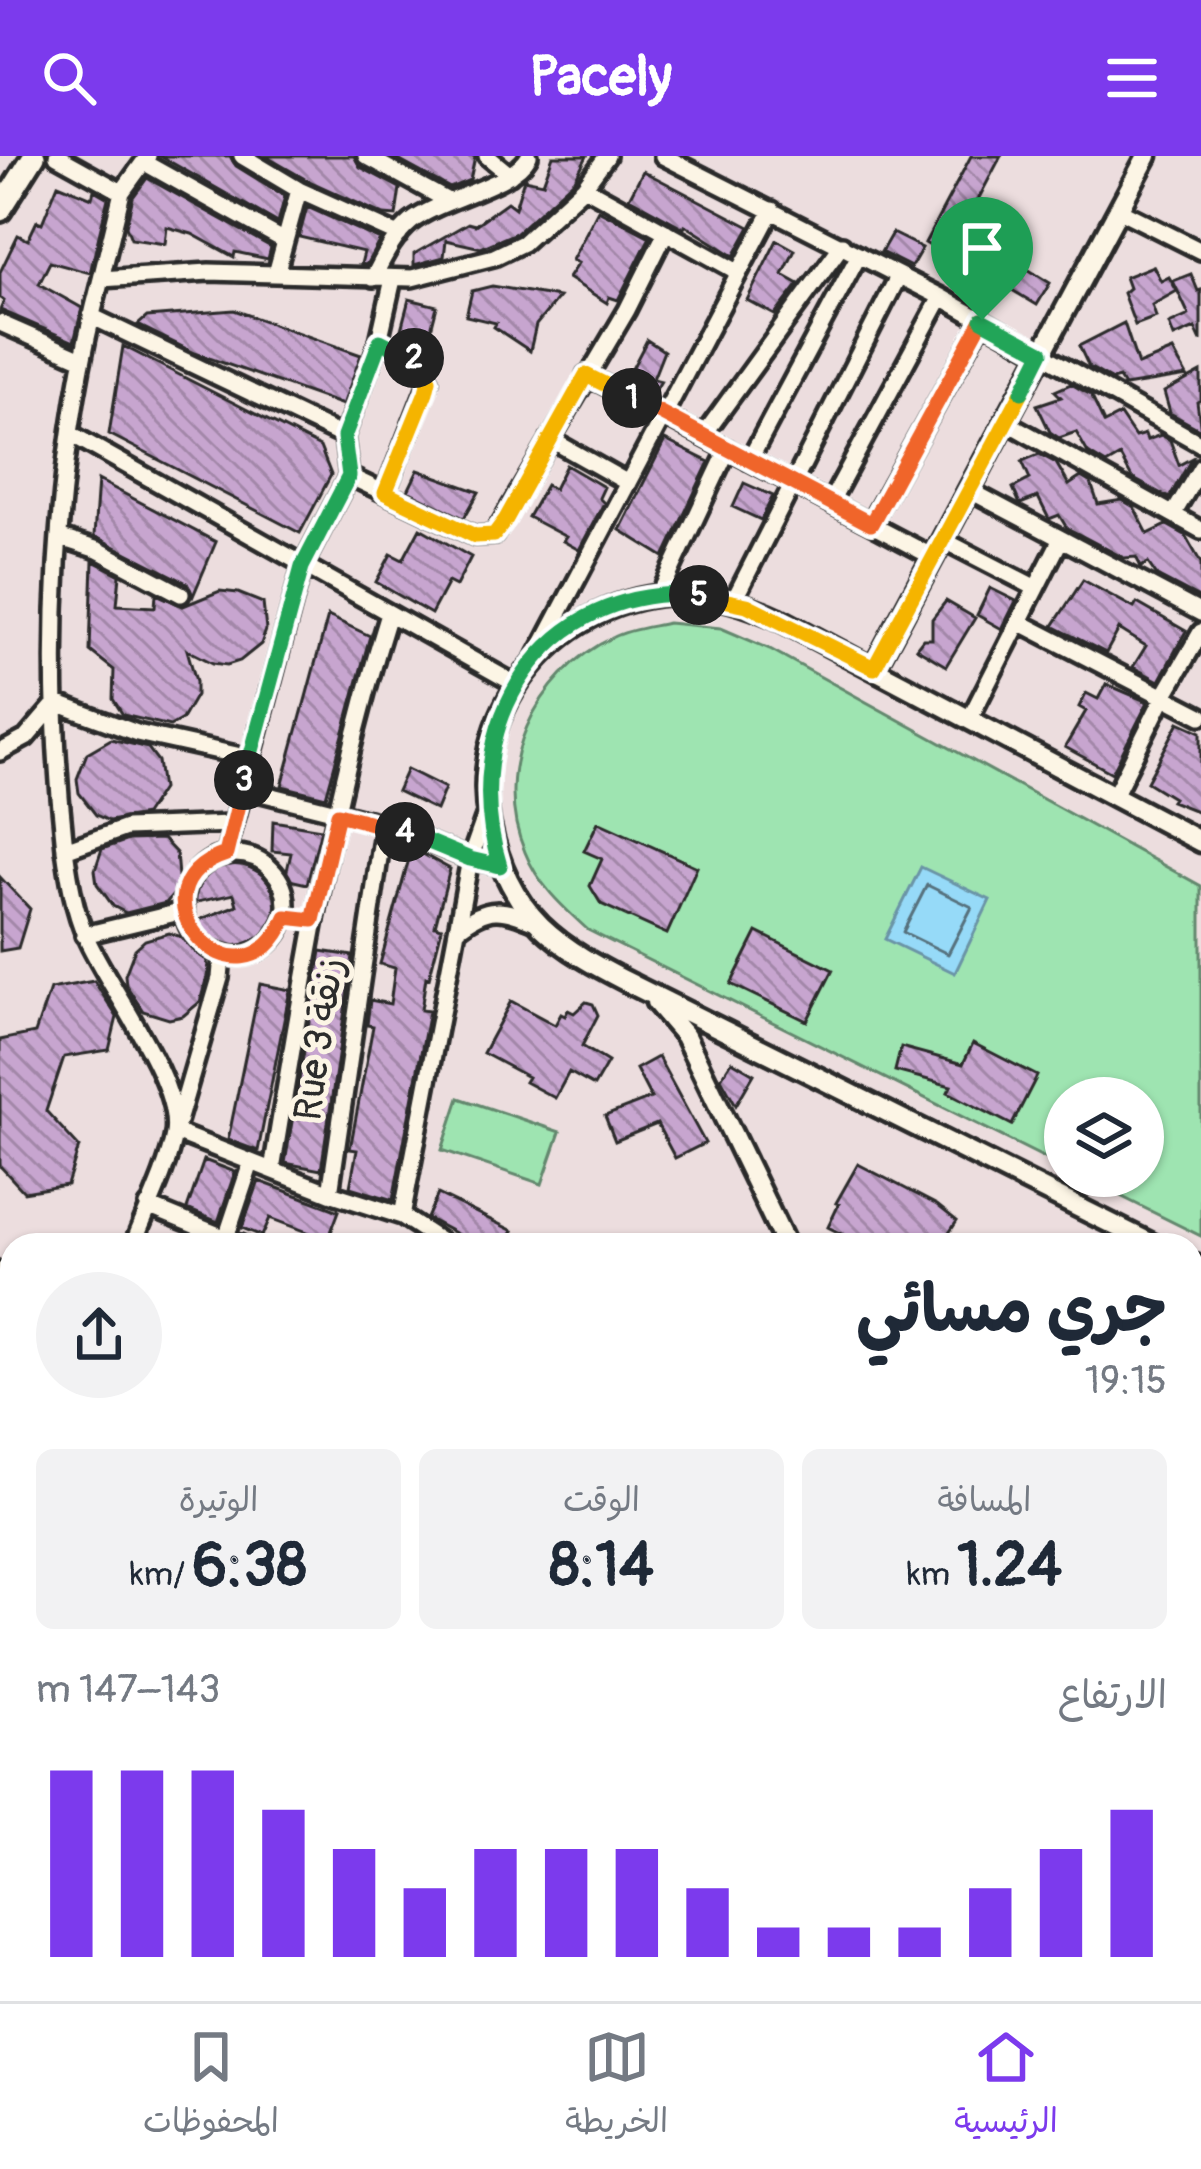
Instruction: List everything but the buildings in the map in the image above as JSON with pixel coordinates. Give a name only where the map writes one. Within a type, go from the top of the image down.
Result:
[{"type":"main road","points":[[0,210],[34,156]]},
{"type":"street","points":[[57,156],[122,192]]},
{"type":"street","points":[[242,156],[298,190],[399,236]]},
{"type":"street","points":[[366,156],[448,201]]},
{"type":"street","points":[[487,156],[510,175]]},
{"type":"street","points":[[373,278],[410,224],[448,201],[510,175],[529,156]]},
{"type":"street","points":[[101,279],[209,272],[412,278],[494,257],[523,243],[584,187],[607,156]]},
{"type":"street","points":[[663,156],[941,297],[1201,443]]},
{"type":"street","points":[[874,668],[1148,156]]},
{"type":"street","points":[[175,1132],[160,1074],[84,934],[65,850],[56,703],[61,538],[71,434],[82,359],[122,192],[147,159],[285,241]]},
{"type":"street","points":[[584,187],[738,272]]},
{"type":"street","points":[[276,274],[298,190]]},
{"type":"street","points":[[533,663],[772,210]]},
{"type":"street","points":[[1119,210],[1201,251]]},
{"type":"street","points":[[349,476],[475,536],[494,535],[627,310],[666,232]]},
{"type":"street","points":[[703,436],[842,245]]},
{"type":"street","points":[[749,460],[859,255]]},
{"type":"street","points":[[734,600],[898,277]]},
{"type":"street","points":[[226,854],[302,567],[349,476],[344,437],[380,341],[393,279]]},
{"type":"street","points":[[830,503],[941,297]]},
{"type":"street","points":[[92,316],[344,437]]},
{"type":"street","points":[[871,524],[982,320]]},
{"type":"street","points":[[0,323],[82,359]]},
{"type":"street","points":[[380,341],[414,358],[429,380],[385,493]]},
{"type":"street","points":[[586,375],[871,524],[1036,588]]},
{"type":"street","points":[[1006,422],[1201,530]]},
{"type":"street","points":[[71,434],[515,687]]},
{"type":"street","points":[[550,439],[628,483]]},
{"type":"street","points":[[659,596],[728,449]]},
{"type":"street","points":[[1174,513],[1201,467]]},
{"type":"street","points":[[969,490],[1201,613]]},
{"type":"street","points":[[61,538],[98,550],[181,594]]},
{"type":"street","points":[[970,718],[1061,539]]},
{"type":"street","points":[[1130,1233],[633,985],[562,944],[539,923],[500,866],[487,811],[490,748],[515,687],[557,639],[585,620],[615,606],[659,596],[734,600],[874,668],[1201,842]]},
{"type":"street","points":[[272,1170],[313,920],[355,725],[389,614]]},
{"type":"street","points":[[1019,622],[1201,716]]},
{"type":"street","points":[[1114,796],[1201,632]]},
{"type":"street","points":[[0,752],[26,738],[56,703]]},
{"type":"street","points":[[56,703],[137,734],[250,758]]},
{"type":"street","points":[[242,788],[384,824],[470,859],[500,866]]},
{"type":"street","points":[[402,1216],[470,859],[487,811]]},
{"type":"street","points":[[65,850],[126,828],[232,824]]},
{"type":"street","name":"Rue 3 زنقة","points":[[330,1193],[384,824]]},
{"type":"street","points":[[226,854],[255,858],[278,875],[284,888],[286,917],[268,944],[254,953],[222,955],[196,939],[184,911],[190,881],[199,868],[226,854]]},
{"type":"street","points":[[457,930],[476,915],[493,910],[539,923]]},
{"type":"street","points":[[84,934],[184,911]]},
{"type":"street","points":[[286,917],[313,920]]},
{"type":"street","points":[[138,1233],[175,1132],[220,978],[222,955]]},
{"type":"street","points":[[633,985],[668,1012],[685,1036],[774,1233]]},
{"type":"street","points":[[175,1132],[402,1216],[428,1233]]},
{"type":"street","points":[[228,1233],[251,1162]]},
{"type":"street","points":[[148,1206],[214,1233]]},
{"type":"green space","points":[[668,623],[721,628],[770,649],[1201,886],[1201,1233],[1122,1197],[1164,1197],[1164,1077],[1044,1077],[1044,1158],[588,930],[552,895],[530,864],[516,821],[517,757],[542,699],[562,674],[586,653],[620,634]]},
{"type":"green space","points":[[459,1098],[560,1132],[542,1184],[442,1150]]},
{"type":"water","points":[[921,867],[990,900],[955,973],[885,939]]},
{"type":"route","points":[[982,320],[1042,352],[874,668],[734,600],[681,594],[615,606],[557,639],[533,663],[499,718],[486,779],[487,811],[500,866],[470,859],[384,824],[338,814],[313,920],[286,917],[268,944],[238,956],[222,955],[196,939],[188,926],[184,896],[199,868],[226,854],[302,567],[349,476],[344,437],[380,341],[414,358],[429,380],[385,493],[475,536],[494,535],[506,519],[586,375],[871,524],[982,320]]}]
